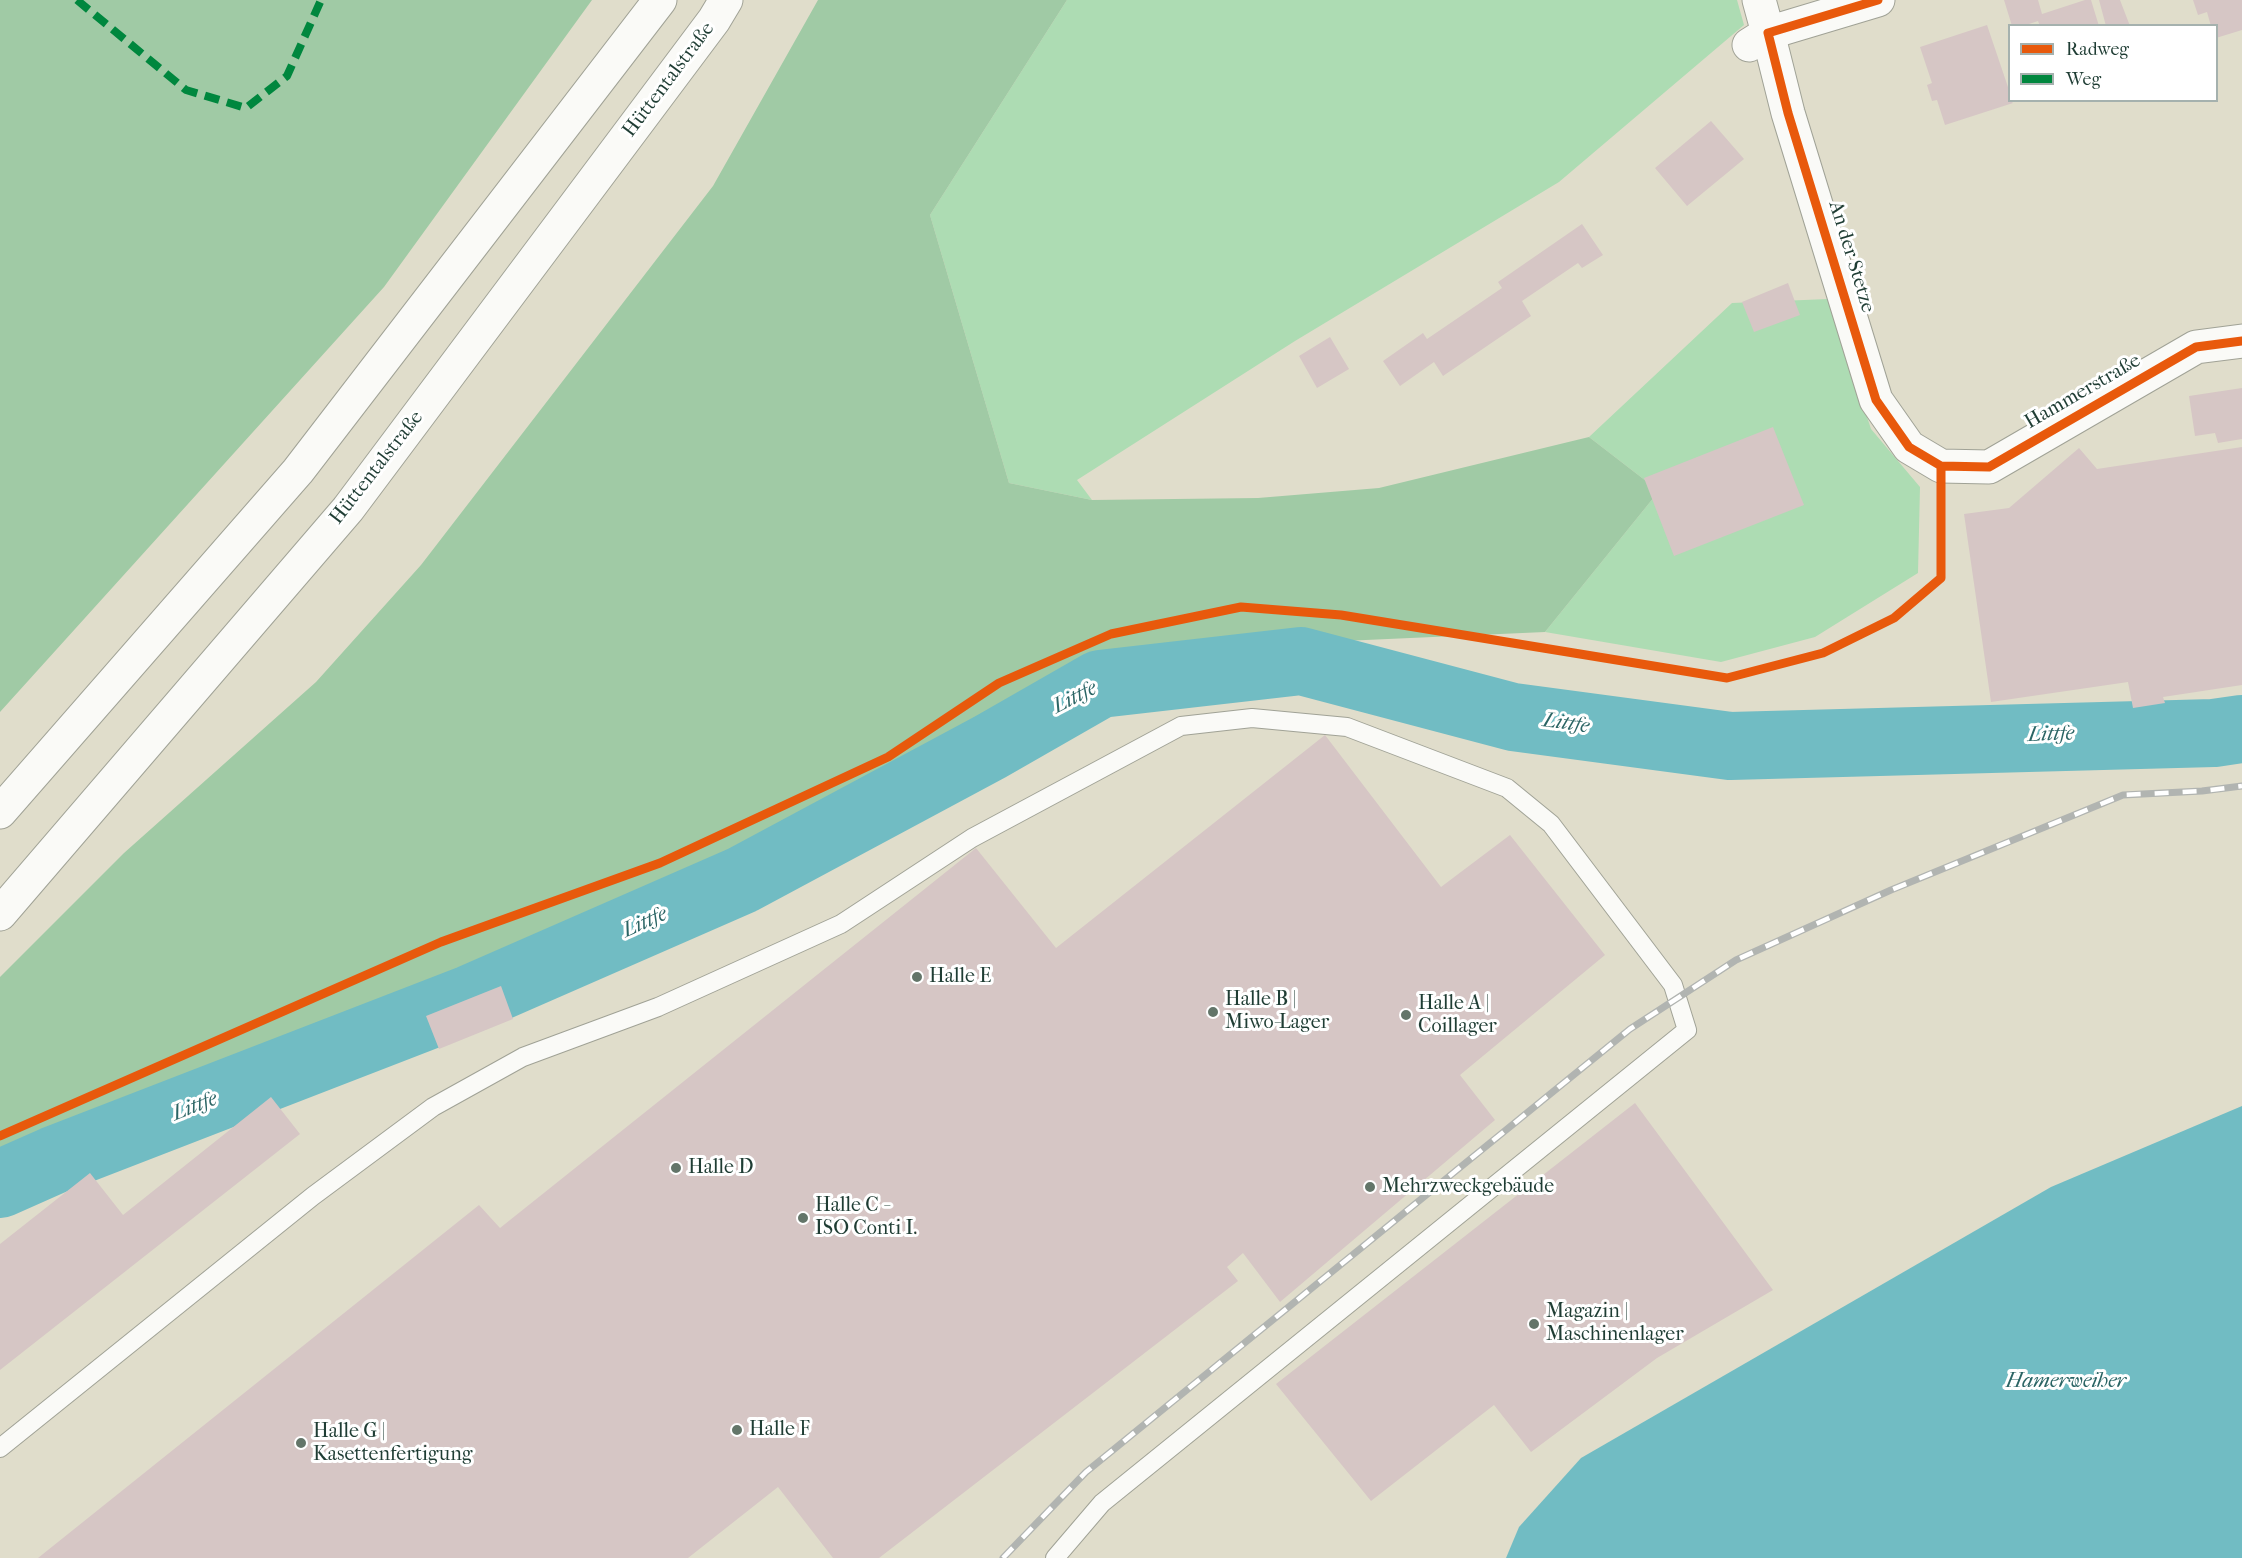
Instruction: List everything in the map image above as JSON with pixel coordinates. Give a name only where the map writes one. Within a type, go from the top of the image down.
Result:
[{"type":"main road","points":[[0,812],[298,471],[660,0]]},
{"type":"main road","name":"Hüttentalstraße","points":[[0,914],[348,509],[707,29],[726,0]]},
{"type":"main road","name":"An der Stetze","points":[[1759,0],[1758,40],[1788,112],[1876,400],[1909,447],[1941,466]]},
{"type":"main road","points":[[1758,40],[1878,0]]},
{"type":"main road","name":"Hammerstraße","points":[[1941,466],[1989,467],[2196,347],[2242,341]]},
{"type":"lane","points":[[0,1448],[313,1196],[433,1107],[523,1057],[658,1007],[841,924],[972,838],[1181,726],[1251,718],[1347,727],[1507,788],[1551,824],[1673,985],[1687,1030],[1102,1503],[1055,1558]]},
{"type":"green space","points":[[0,0],[592,0],[384,287],[0,712]]},
{"type":"green space","points":[[818,0],[1067,0],[930,215],[1009,483],[1092,500],[1258,498],[1379,488],[1589,437],[1659,491],[1545,632],[1231,646],[868,841],[384,1010],[0,1197],[0,977],[124,853],[316,682],[421,565],[713,186]]},
{"type":"green space","points":[[1067,0],[1737,0],[1744,25],[1559,182],[1295,341],[1077,480],[1092,500],[1009,483],[930,215]]},
{"type":"green space","points":[[1828,299],[1871,429],[1920,487],[1918,573],[1815,637],[1721,662],[1545,632],[1659,491],[1589,437],[1732,303]]},
{"type":"water","name":"Hamerweiher","points":[[2242,1106],[2242,1558],[1506,1558],[1519,1527],[1581,1458],[2051,1187]]},
{"type":"building","points":[[2004,0],[2038,0],[2042,14],[2091,0],[2098,24],[2039,24],[2038,21],[2029,24],[2011,24]]},
{"type":"building","points":[[2099,0],[2120,0],[2129,24],[2105,24]]},
{"type":"building","points":[[2193,0],[2242,0],[2242,30],[2218,37],[2218,24],[2210,24],[2207,12],[2198,15]]},
{"type":"building","points":[[1987,25],[2008,87],[2008,102],[2013,103],[1945,125],[1937,100],[1932,101],[1927,85],[1932,83],[1920,47]]},
{"type":"building","points":[[1711,121],[1744,159],[1687,206],[1655,168]]},
{"type":"building","points":[[1582,224],[1603,255],[1582,268],[1578,263],[1522,301],[1531,316],[1443,376],[1434,362],[1400,386],[1383,361],[1423,333],[1427,339],[1502,288],[1498,282]]},
{"type":"building","points":[[1788,283],[1800,315],[1754,332],[1742,302]]},
{"type":"building","points":[[1330,337],[1349,369],[1317,388],[1299,356]]},
{"type":"building","points":[[2242,388],[2242,439],[2218,443],[2215,433],[2195,436],[2189,396]]},
{"type":"building","points":[[1773,427],[1804,505],[1674,556],[1644,478]]},
{"type":"building","points":[[2242,447],[2242,685],[2163,697],[2165,703],[2133,708],[2128,682],[1991,702],[1964,514],[2009,508],[2079,448],[2097,469]]},
{"type":"building","points":[[1325,735],[1441,887],[1510,835],[1605,955],[1460,1075],[1495,1120],[1280,1302],[1243,1253],[1227,1267],[1238,1281],[879,1558],[833,1558],[778,1487],[688,1558],[38,1558],[479,1205],[500,1228],[976,848],[1056,948]]},
{"type":"building","points":[[501,986],[513,1019],[439,1049],[426,1016]]},
{"type":"building","points":[[271,1097],[300,1134],[0,1370],[0,1244],[90,1173],[123,1215]]},
{"type":"building","name":"Magazin | Maschinenlager","points":[[1635,1103],[1773,1290],[1657,1358],[1531,1452],[1494,1405],[1371,1501],[1276,1384]]},
{"type":"waterway","name":"Littfe","points":[[0,1184],[54,1160],[470,999],[742,880],[990,747],[1100,684],[1301,661],[1513,717],[1730,746],[2214,733],[2242,729]]},
{"type":"railway","points":[[1003,1558],[1086,1472],[1630,1029],[1736,960],[1891,890],[2123,795],[2202,791],[2242,786]]},
{"type":"marked path","points":[[77,0],[186,90],[246,108],[287,76],[321,0]]},
{"type":"cycle path","points":[[1878,0],[1768,33],[1788,113],[1876,400],[1909,447],[1941,466],[1989,467],[2196,347],[2242,341]]},
{"type":"cycle path","points":[[0,1136],[441,942],[660,863],[888,757],[999,683],[1111,634],[1241,607],[1341,615],[1727,678],[1823,653],[1894,618],[1941,578],[1941,466]]},
{"type":"place","name":"Halle E","points":[[917,977]]},
{"type":"place","name":"Halle B | Miwo-Lager","points":[[1213,1012]]},
{"type":"place","name":"Halle A | Coillager","points":[[1406,1015]]},
{"type":"place","name":"Halle D","points":[[676,1168]]},
{"type":"place","name":"Mehrzweckgebäude","points":[[1370,1187]]},
{"type":"place","name":"Halle C - ISO Conti I.","points":[[803,1218]]},
{"type":"place","name":"Magazin | Maschinenlager","points":[[1534,1324]]},
{"type":"place","name":"Halle F","points":[[737,1430]]},
{"type":"place","name":"Halle G | Kasettenfertigung","points":[[301,1443]]}]
